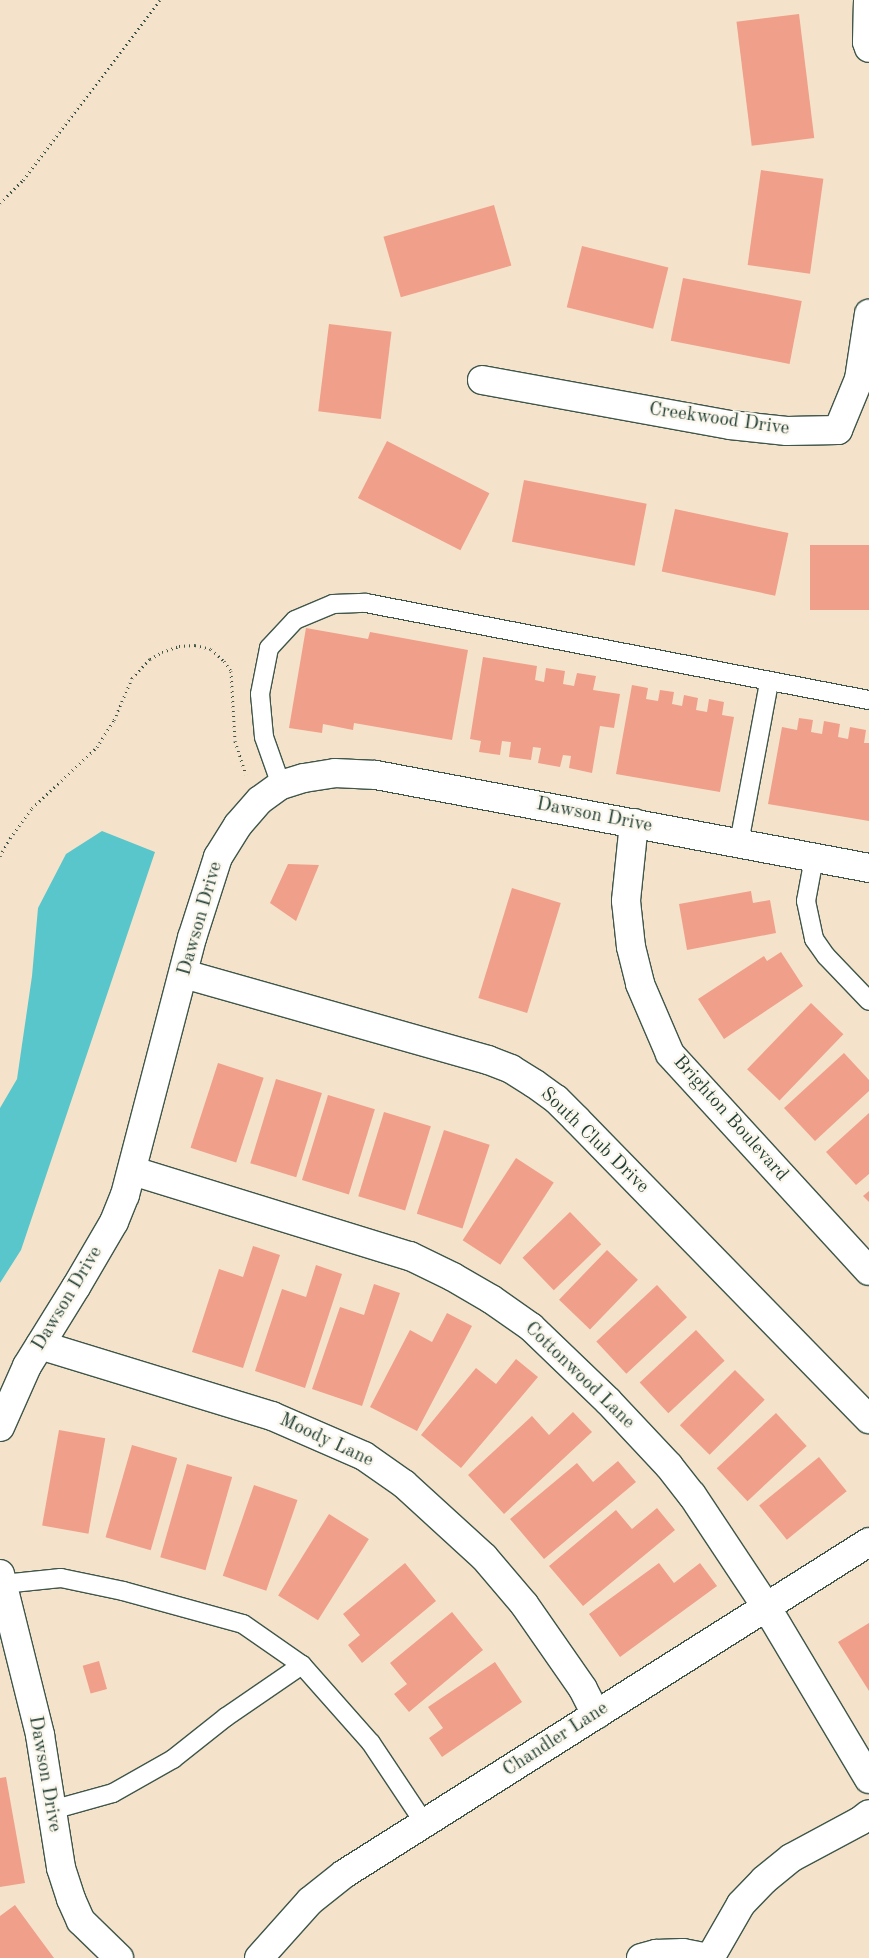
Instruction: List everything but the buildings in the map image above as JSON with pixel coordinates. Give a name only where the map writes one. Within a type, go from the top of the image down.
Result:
[{"type":"street","points":[[868,0],[867,42],[869,48]]},
{"type":"street","name":"Creekwood Drive","points":[[482,380],[730,425],[787,431],[838,430],[859,379],[869,314]]},
{"type":"street","name":"Dawson Drive","points":[[0,1426],[14,1390],[114,1222],[133,1171],[194,930],[218,857],[238,825],[260,800],[282,785],[304,778],[335,773],[376,775],[869,868]]},
{"type":"street","name":"Brighton Boulevard","points":[[634,823],[626,901],[631,947],[640,984],[670,1054],[869,1272]]},
{"type":"street","name":"South Club Drive","points":[[184,974],[488,1060],[510,1069],[535,1084],[556,1099],[577,1120],[869,1419]]},
{"type":"street","name":"Cottonwood Lane","points":[[133,1171],[410,1256],[453,1276],[491,1299],[538,1334],[608,1401],[669,1466],[706,1515],[767,1608],[869,1779]]},
{"type":"street","name":"Moody Lane","points":[[40,1345],[272,1416],[364,1456],[404,1484],[484,1557],[524,1604],[582,1689],[596,1715]]},
{"type":"street","name":"Chandler Lane","points":[[259,1958],[310,1900],[344,1874],[426,1824],[869,1542]]},
{"type":"street","name":"Dawson Drive","points":[[2,1579],[40,1735],[61,1868],[81,1921],[119,1958]]},
{"type":"street","points":[[641,1958],[656,1954],[683,1954],[710,1958],[741,1904],[764,1880],[790,1858],[860,1821],[869,1814]]},
{"type":"lane","points":[[282,785],[264,737],[260,694],[269,648],[295,620],[333,604],[366,603],[869,700]]},
{"type":"lane","points":[[739,843],[769,682]]},
{"type":"lane","points":[[814,858],[806,901],[808,921],[814,939],[826,956],[869,1001]]},
{"type":"lane","points":[[2,1579],[60,1578],[123,1591],[242,1624],[302,1664],[371,1743],[426,1824]]},
{"type":"lane","points":[[52,1810],[113,1793],[173,1759],[226,1717],[302,1664]]},
{"type":"path","points":[[0,202],[23,180],[160,0]]},
{"type":"path","points":[[0,856],[14,830],[32,808],[97,747],[114,720],[132,678],[142,667],[162,652],[179,646],[195,645],[211,649],[224,661],[231,671],[235,741],[248,778]]},
{"type":"water","points":[[102,831],[155,852],[21,1250],[0,1283],[0,1108],[17,1079],[32,976],[38,908],[66,854]]}]
